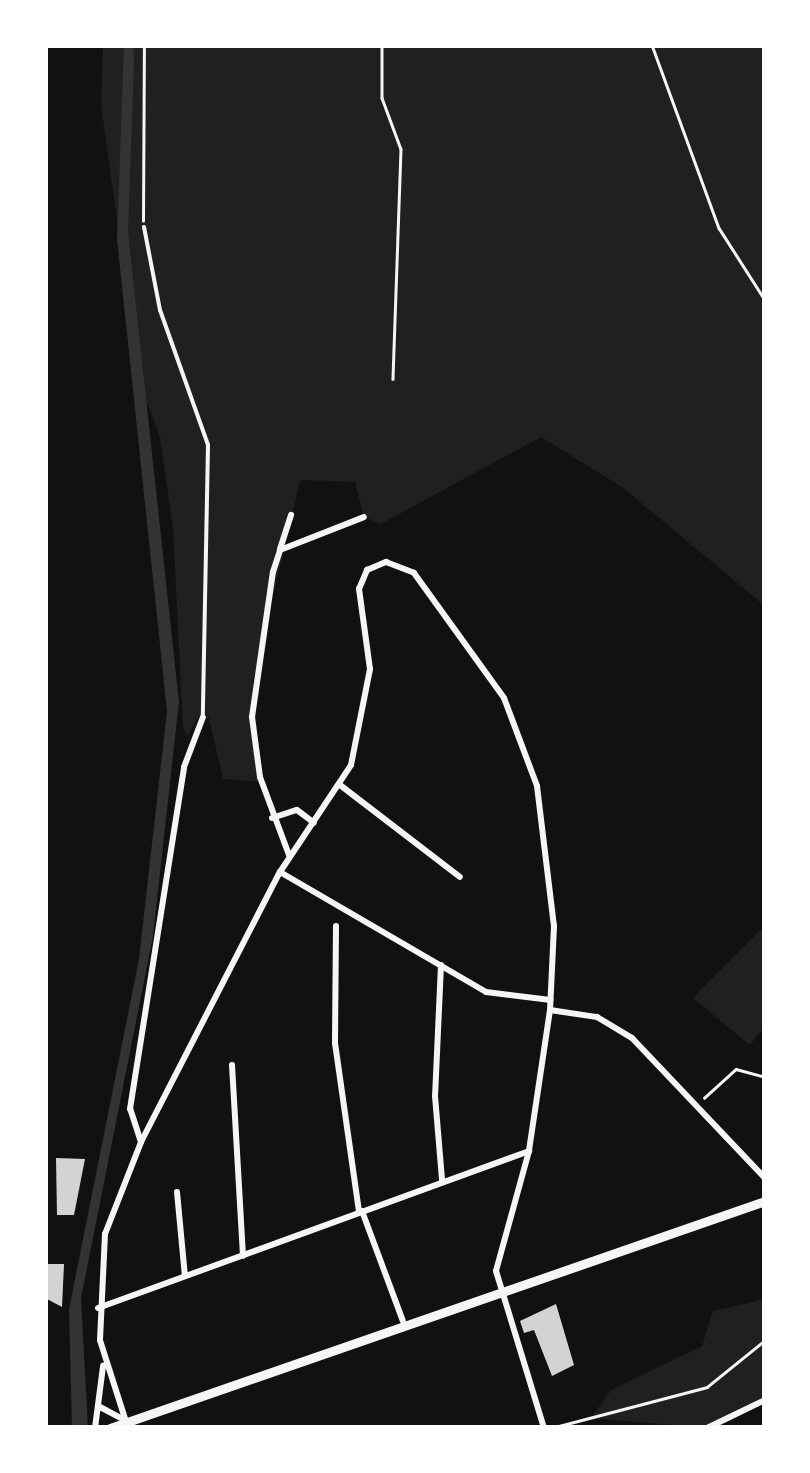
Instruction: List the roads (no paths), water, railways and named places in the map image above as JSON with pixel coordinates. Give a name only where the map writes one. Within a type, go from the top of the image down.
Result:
[{"type":"street","points":[[289,856],[272,818],[252,691],[280,550],[291,516]]},
{"type":"street","points":[[280,550],[364,518]]},
{"type":"street","points":[[96,1428],[103,1360],[98,1308],[105,1234],[141,1142],[280,872],[340,785],[368,694],[359,590],[367,570],[386,562],[414,573],[525,742],[547,853],[550,1010],[529,1151],[500,1288],[544,1427]]},
{"type":"street","points":[[141,1142],[130,1109],[184,767],[203,717]]},
{"type":"street","points":[[340,785],[460,877]]},
{"type":"street","points":[[272,818],[297,810],[314,823]]},
{"type":"street","points":[[280,872],[486,992],[550,1000]]},
{"type":"street","points":[[336,926],[335,1043],[361,1212],[403,1322]]},
{"type":"street","points":[[442,1180],[435,1096],[443,966]]},
{"type":"street","points":[[550,1010],[597,1016],[632,1038],[765,1178]]},
{"type":"street","points":[[232,1065],[243,1256]]},
{"type":"street","points":[[98,1308],[529,1151]]},
{"type":"street","points":[[178,1192],[185,1276]]},
{"type":"street","points":[[110,1428],[500,1288],[765,1201]]},
{"type":"street","points":[[103,1360],[124,1426]]},
{"type":"street","points":[[707,1428],[765,1400]]},
{"type":"street","points":[[100,1406],[124,1426]]},
{"type":"lane","points":[[144,228],[160,310],[208,445],[203,717]]}]
